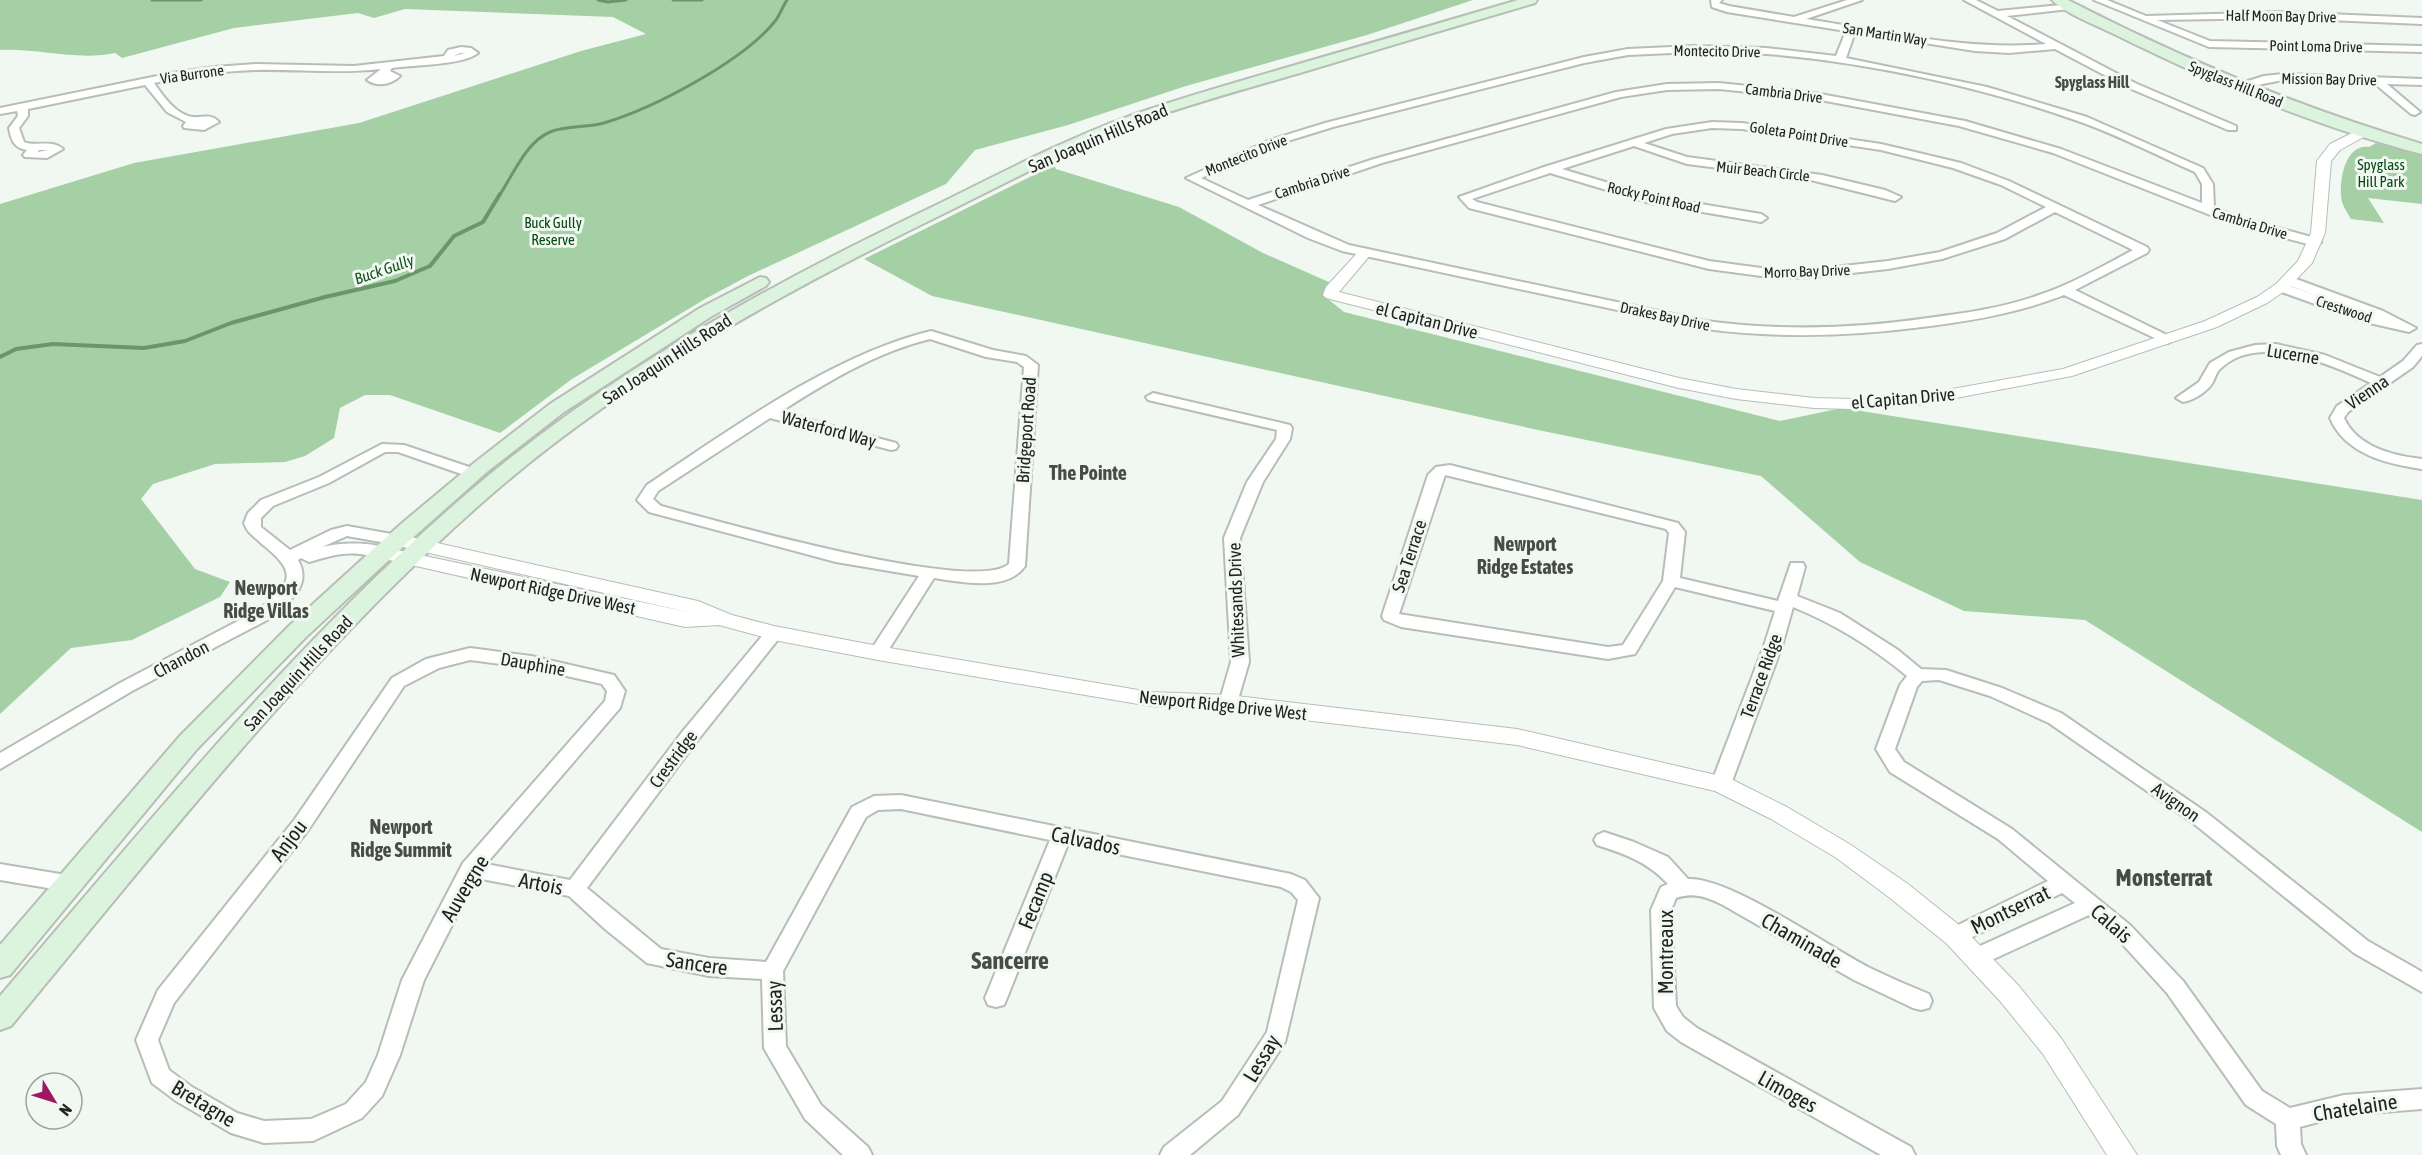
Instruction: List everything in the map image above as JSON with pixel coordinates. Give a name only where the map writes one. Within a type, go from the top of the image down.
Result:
[{"type":"main road","name":"San Joaquin Hills Road","points":[[813,255],[1058,138],[1143,105],[1499,0]]},
{"type":"main road","name":"San Joaquin Hills Road","points":[[0,966],[72,884],[188,743],[298,631],[402,549],[655,363],[762,298],[885,235],[1080,142],[1131,121],[1190,101],[1531,0]]},
{"type":"main road","name":"Spyglass Hill Road","points":[[2063,3],[2164,54],[2237,86],[2362,132],[2422,149]]},
{"type":"main road","name":"San Joaquin Hills Road","points":[[0,1017],[265,705],[402,549],[473,473],[557,408],[632,358],[706,312],[772,276]]},
{"type":"street","points":[[1792,19],[1857,0]]},
{"type":"street","points":[[1970,0],[2133,87],[2232,128]]},
{"type":"street","points":[[2099,0],[2140,17]]},
{"type":"street","name":"San Martin Way","points":[[1716,2],[1792,19],[1989,50],[2057,46]]},
{"type":"street","points":[[1999,14],[2063,3]]},
{"type":"street","name":"Half Moon Bay Drive","points":[[2140,17],[2292,15],[2422,21]]},
{"type":"street","name":"Point Loma Drive","points":[[2140,17],[2210,44],[2422,49]]},
{"type":"street","points":[[1840,60],[1851,29]]},
{"type":"street","name":"Montecito Drive","points":[[1192,177],[1301,133],[1595,58],[1652,50],[1712,49],[1784,53],[1840,60],[1987,90],[2036,103],[2098,125],[2199,170],[2208,180],[2208,210]]},
{"type":"street","name":"Via Burrone","points":[[0,111],[214,70],[256,67],[386,70],[448,58]]},
{"type":"street","name":"Mission Bay Drive","points":[[2237,86],[2283,77],[2422,82]]},
{"type":"street","points":[[2376,80],[2415,112]]},
{"type":"street","points":[[148,81],[167,107],[193,121]]},
{"type":"street","name":"Cambria Drive","points":[[1248,204],[1368,164],[1620,94],[1667,87],[1701,86],[1815,96],[1961,123],[2048,148],[2261,229],[2315,242]]},
{"type":"street","points":[[22,106],[23,116],[14,128],[15,137],[21,145],[34,150]]},
{"type":"street","name":"Goleta Point Drive","points":[[1482,207],[1473,205],[1466,197],[1670,131],[1695,126],[1730,125],[1881,147],[1932,158],[2005,183],[2144,250]]},
{"type":"street","name":"el Capitan Drive","points":[[1365,253],[1331,290],[1331,295],[1698,387],[1755,397],[1814,403],[1900,401],[2017,383],[2088,367],[2238,313],[2285,284],[2305,263],[2315,242],[2319,223],[2324,161],[2335,147],[2362,132]]},
{"type":"street","name":"Muir Beach Circle","points":[[1634,142],[1665,156],[1689,162],[1821,177],[1895,197]]},
{"type":"street","name":"Rocky Point Road","points":[[1548,169],[1650,199],[1761,218]]},
{"type":"street","name":"Drakes Bay Drive","points":[[1192,177],[1312,235],[1365,253],[1706,325],[1790,334],[1844,333],[1959,318],[2032,303],[2064,291],[2144,250]]},
{"type":"street","name":"Morro Bay Drive","points":[[1482,207],[1709,265],[1776,274],[1816,273],[1888,265],[1942,255],[1994,238],[2056,207]]},
{"type":"street","name":"Crestwood","points":[[2285,284],[2378,314],[2422,334]]},
{"type":"street","points":[[2064,291],[2168,339]]},
{"type":"street","name":"Bridgeport Road","points":[[931,335],[991,354],[1021,359],[1031,365],[1017,566],[1010,573],[990,578],[930,572],[836,557],[665,512],[648,505],[645,500],[652,488],[767,413],[843,368],[911,339],[931,335]]},
{"type":"street","name":"Lucerne","points":[[2183,398],[2205,384],[2214,367],[2251,350],[2261,348],[2283,349],[2322,358],[2381,382]]},
{"type":"street","name":"Vienna","points":[[2422,348],[2415,367],[2381,382],[2338,413],[2338,423],[2345,434],[2368,449],[2401,461],[2422,464]]},
{"type":"street","name":"Whitesands Drive","points":[[1153,397],[1185,406],[1265,421],[1285,428],[1283,439],[1255,482],[1232,538],[1240,662],[1228,703]]},
{"type":"street","name":"Waterford Way","points":[[767,413],[891,446]]},
{"type":"street","points":[[402,549],[331,549],[292,560],[254,529],[252,523],[258,510],[277,497],[324,480],[373,451],[390,447],[473,473]]},
{"type":"street","name":"Sea Terrace","points":[[1441,470],[1450,470],[1671,526],[1677,532],[1671,581],[1629,650],[1618,652],[1608,653],[1401,621],[1390,616],[1436,475],[1441,470]]},
{"type":"street","name":"Newport Ridge Drive West","points":[[402,549],[685,620],[725,620],[774,633],[878,653],[1150,699],[1228,703],[1517,737],[1721,784],[1779,813],[1843,851],[1899,891],[1955,936],[2009,993],[2052,1046],[2123,1155]]},
{"type":"street","name":"Chandon","points":[[0,762],[126,687],[263,615],[280,601],[292,586],[296,577],[292,560]]},
{"type":"street","name":"Terrace Ridge","points":[[1721,784],[1773,646],[1797,567]]},
{"type":"street","points":[[878,653],[930,572]]},
{"type":"street","points":[[1671,581],[1786,603],[1834,617],[1892,654],[1913,680]]},
{"type":"street","name":"Crestridge","points":[[575,889],[690,736],[774,633]]},
{"type":"street","name":"Dauphine","points":[[444,657],[470,654],[531,662],[608,679],[616,691]]},
{"type":"street","name":"Anjou","points":[[147,1040],[166,997],[302,824],[398,682],[420,667],[444,657]]},
{"type":"street","name":"Avignon","points":[[1913,680],[1940,674],[1996,693],[2055,718],[2200,818],[2361,947],[2422,983]]},
{"type":"street","name":"Calais","points":[[1913,680],[1885,749],[1897,768],[1978,816],[2065,882],[2140,947],[2160,969],[2254,1098],[2288,1119]]},
{"type":"street","name":"Auvergne","points":[[354,1111],[374,1089],[389,1055],[413,980],[470,869],[614,703],[616,691]]},
{"type":"street","name":"Calvados","points":[[859,812],[874,803],[901,802],[1284,880],[1298,886],[1309,898]]},
{"type":"street","name":"Lessay","points":[[859,812],[772,971],[776,1048],[813,1112],[860,1155]]},
{"type":"street","name":"Fecamp","points":[[996,998],[1062,835]]},
{"type":"street","points":[[1604,840],[1627,847],[1661,863],[1682,886]]},
{"type":"street","name":"Artois","points":[[470,869],[575,889]]},
{"type":"street","points":[[0,872],[72,884]]},
{"type":"street","name":"Montserrat","points":[[1955,936],[2065,882]]},
{"type":"street","name":"Chaminade","points":[[1682,886],[1704,887],[1730,899],[1862,974],[1921,1000]]},
{"type":"street","name":"Montreaux","points":[[1675,1024],[1665,1008],[1661,910],[1668,893],[1682,886]]},
{"type":"street","name":"Sancere","points":[[575,889],[612,924],[654,957],[709,967],[772,971]]},
{"type":"street","name":"Lessay","points":[[1172,1155],[1230,1108],[1277,1035],[1309,898]]},
{"type":"street","points":[[2021,905],[2043,926]]},
{"type":"street","name":"Montserrat","points":[[1977,957],[2092,905]]},
{"type":"street","name":"Limoges","points":[[1675,1024],[1689,1035],[1903,1155]]},
{"type":"street","name":"Bretagne","points":[[147,1040],[160,1076],[184,1094],[231,1122],[264,1132],[313,1130],[354,1111]]},
{"type":"street","name":"Chatelaine","points":[[2288,1119],[2344,1105],[2422,1099]]},
{"type":"street","points":[[2288,1119],[2289,1146],[2294,1155]]},
{"type":"green space","name":"Buck Gully Reserve","points":[[0,0],[1473,0],[1367,35],[1186,86],[1068,125],[975,150],[946,184],[748,276],[705,299],[572,379],[500,433],[390,395],[365,395],[340,408],[334,438],[305,456],[285,462],[215,464],[153,484],[141,499],[195,569],[230,582],[220,597],[132,640],[71,648],[0,714],[0,204],[134,163],[359,123],[581,51],[646,34],[613,17],[405,9],[374,18],[358,13],[234,28],[122,58],[115,53],[86,56],[0,50]]},
{"type":"green space","name":"Spyglass Hill Park","points":[[2376,143],[2422,154],[2422,204],[2368,198],[2384,223],[2351,219],[2341,195],[2342,176],[2348,158],[2360,148]]},
{"type":"green space","points":[[1054,165],[1056,169],[1179,207],[1263,253],[1331,283],[1323,295],[1344,312],[1780,421],[1842,408],[2422,500],[2422,832],[2085,620],[1964,611],[1860,562],[1761,476],[1538,430],[932,296],[864,259]]},
{"type":"waterway","points":[[152,0],[201,0]]},
{"type":"waterway","points":[[598,0],[608,2],[626,0]]},
{"type":"waterway","points":[[673,0],[702,0]]},
{"type":"waterway","name":"Buck Gully","points":[[499,196],[527,151],[541,137],[570,127],[598,125],[672,95],[721,67],[743,51],[776,20],[787,0]]},
{"type":"waterway","name":"Buck Gully","points":[[0,357],[16,349],[53,344],[144,348],[185,341],[231,323],[325,297],[395,281],[430,266],[454,236],[483,222],[500,194]]},
{"type":"district","name":"Spyglass Hill","points":[[2092,82]]},
{"type":"district","name":"The Pointe","points":[[1088,472]]},
{"type":"district","name":"Newport Ridge Estates","points":[[1525,554]]},
{"type":"district","name":"Newport Ridge Villas","points":[[266,598]]},
{"type":"district","name":"Newport Ridge Summit","points":[[401,838]]},
{"type":"district","name":"Monsterrat","points":[[2164,877]]},
{"type":"district","name":"Sancerre","points":[[1010,960]]}]
